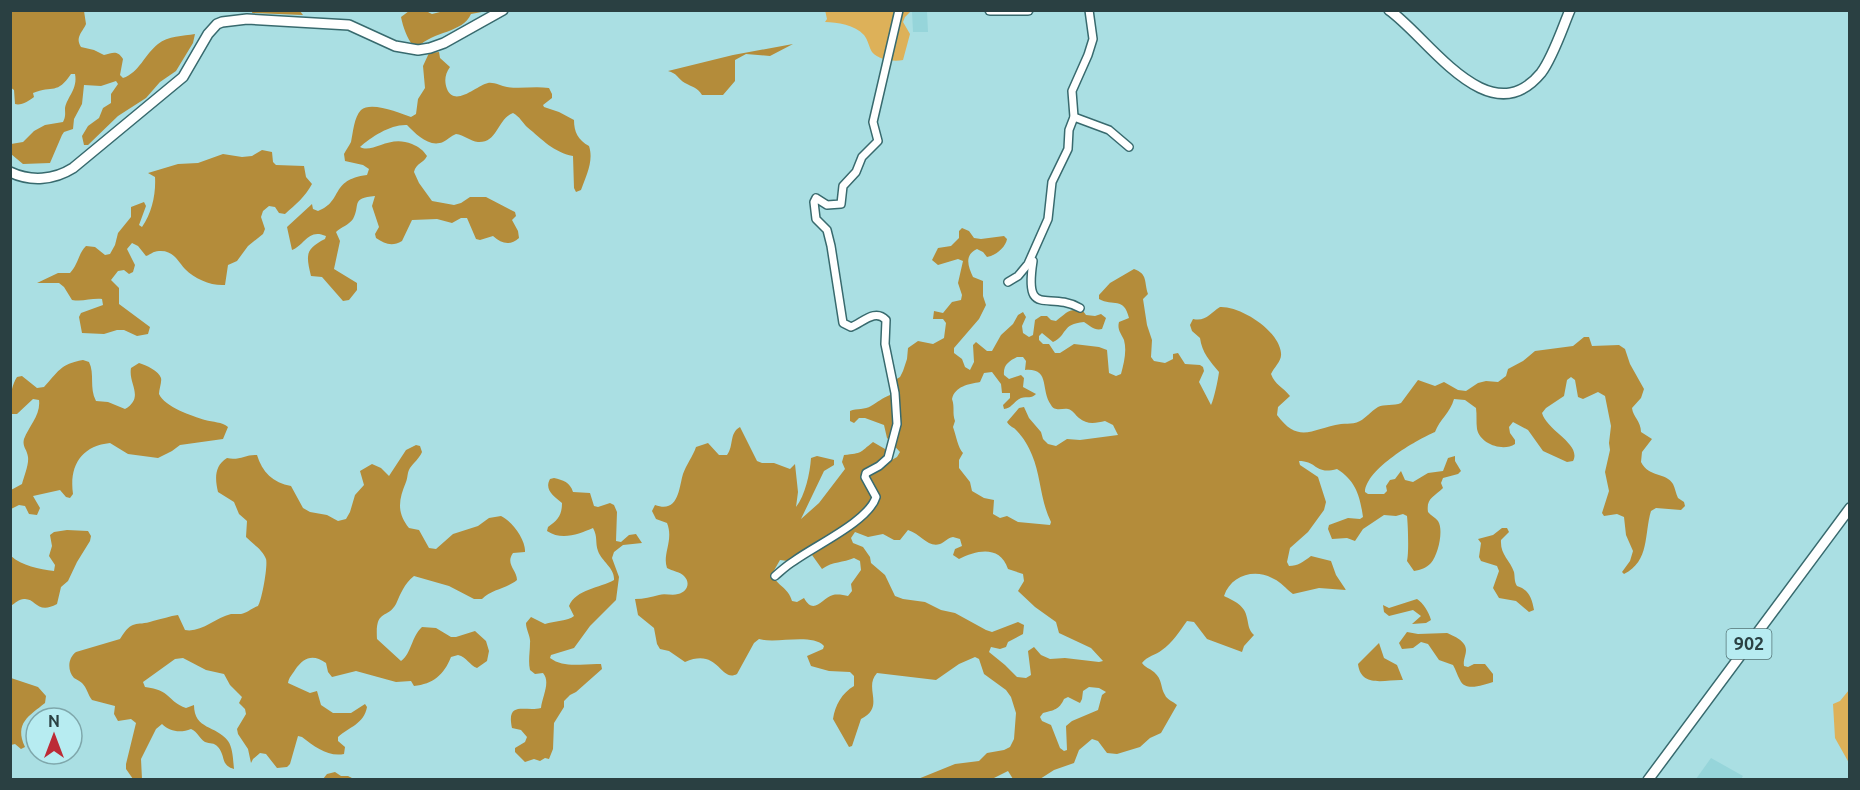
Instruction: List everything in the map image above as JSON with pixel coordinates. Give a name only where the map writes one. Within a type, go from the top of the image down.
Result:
[{"type":"highway","points":[[10,172],[38,179],[57,176],[73,168],[183,77],[208,34],[222,21],[242,18],[349,25],[395,46],[422,50],[444,43],[503,10]]},
{"type":"highway","points":[[990,10],[1028,10]]},
{"type":"highway","points":[[1389,10],[1404,21],[1423,42],[1466,81],[1481,89],[1496,92],[1519,89],[1541,72],[1570,10]]},
{"type":"highway","name":"902","points":[[1648,780],[1850,508]]},
{"type":"street","points":[[775,576],[794,560],[850,525],[870,508],[876,497],[865,477],[866,473],[888,458],[896,429],[896,402],[885,344],[886,320],[882,316],[875,315],[850,327],[843,323],[836,270],[828,233],[818,221],[814,202],[817,198],[827,205],[841,204],[843,186],[856,172],[862,157],[878,141],[874,118],[899,10]]},
{"type":"street","points":[[1008,282],[1024,269],[1033,255],[1048,219],[1052,182],[1068,149],[1069,130],[1074,117],[1072,91],[1093,39],[1089,10]]},
{"type":"street","points":[[1074,117],[1109,130],[1129,147]]},
{"type":"street","points":[[1033,255],[1030,287],[1035,296],[1042,300],[1068,303],[1080,308]]},
{"type":"shaded area","points":[[253,10],[300,11],[303,15],[252,13]]},
{"type":"shaded area","points":[[825,10],[911,11],[903,22],[910,34],[903,60],[887,60],[875,55],[865,37],[856,29],[825,22],[827,19]]},
{"type":"shaded area","points":[[11,11],[84,11],[86,24],[79,38],[79,44],[81,47],[104,55],[119,54],[123,59],[120,75],[123,78],[138,68],[153,48],[166,39],[195,34],[193,43],[176,71],[160,82],[146,98],[118,116],[88,145],[84,145],[82,136],[88,126],[99,118],[103,108],[111,103],[111,94],[118,84],[116,81],[101,86],[84,85],[82,104],[74,119],[73,129],[64,132],[50,163],[23,164],[11,154],[11,144],[23,142],[34,131],[45,125],[63,122],[66,104],[76,79],[75,74],[71,74],[62,85],[33,93],[34,97],[30,100],[22,104],[15,104],[14,90],[10,87]]},
{"type":"shaded area","points":[[409,11],[426,11],[432,14],[444,11],[487,11],[471,14],[455,29],[431,38],[418,47],[411,43],[401,17]]},
{"type":"shaded area","points":[[912,11],[927,11],[928,32],[913,32]]},
{"type":"shaded area","points":[[793,44],[770,56],[746,54],[735,60],[735,81],[723,95],[702,95],[668,71],[733,55]]},
{"type":"shaded area","points":[[439,52],[440,58],[450,67],[446,78],[447,89],[455,96],[461,96],[488,83],[512,88],[549,88],[552,98],[543,105],[544,107],[574,120],[577,135],[589,146],[590,163],[581,190],[576,192],[574,188],[573,156],[548,145],[513,113],[504,120],[490,139],[485,141],[478,142],[456,134],[443,142],[428,142],[407,125],[388,129],[375,135],[360,147],[370,148],[396,141],[412,144],[422,150],[427,156],[414,172],[432,201],[454,205],[470,197],[486,197],[515,212],[516,216],[512,220],[519,238],[509,243],[493,236],[476,239],[467,218],[461,218],[452,223],[437,219],[412,220],[402,241],[389,244],[376,238],[375,234],[379,227],[372,206],[375,196],[362,198],[359,200],[353,219],[336,232],[340,241],[334,269],[357,283],[357,290],[349,300],[343,301],[322,277],[311,276],[308,263],[310,250],[326,236],[315,234],[292,250],[287,227],[312,204],[313,209],[318,211],[326,207],[347,181],[367,175],[369,169],[363,165],[345,161],[344,154],[351,142],[359,113],[371,107],[411,117],[416,114],[418,99],[425,88],[423,66],[429,53]]},
{"type":"shaded area","points":[[262,150],[272,152],[273,162],[276,165],[304,166],[306,177],[312,184],[303,197],[285,214],[269,206],[263,211],[261,217],[265,229],[263,234],[248,246],[237,261],[228,265],[225,285],[198,279],[168,252],[157,251],[146,256],[138,246],[132,243],[127,249],[135,265],[133,272],[129,274],[124,270],[118,271],[111,280],[119,288],[119,304],[150,327],[148,334],[137,336],[124,330],[104,334],[82,333],[79,317],[81,313],[103,305],[102,299],[72,300],[59,283],[37,283],[58,273],[70,273],[86,246],[95,247],[105,255],[110,254],[118,233],[131,217],[131,207],[144,202],[146,206],[139,225],[142,227],[151,210],[155,190],[155,177],[148,173],[178,164],[198,163],[223,154],[252,156]]},
{"type":"shaded area","points":[[962,228],[969,231],[974,238],[1004,236],[1007,239],[1000,251],[993,255],[987,257],[977,249],[970,254],[969,265],[973,277],[983,281],[983,296],[986,305],[979,319],[954,348],[954,353],[970,370],[974,362],[973,345],[976,342],[987,351],[992,351],[1001,335],[1023,312],[1026,317],[1022,326],[1023,333],[1029,337],[1033,335],[1035,320],[1041,316],[1047,316],[1056,321],[1068,312],[1078,310],[1083,311],[1086,315],[1101,314],[1106,318],[1102,329],[1095,329],[1084,322],[1077,323],[1068,327],[1053,342],[1042,333],[1039,340],[1043,344],[1049,344],[1055,353],[1060,353],[1074,344],[1107,350],[1109,373],[1116,376],[1121,374],[1125,348],[1119,322],[1129,318],[1121,304],[1099,299],[1099,295],[1110,283],[1134,269],[1142,273],[1146,282],[1148,294],[1143,299],[1152,340],[1151,357],[1154,361],[1165,363],[1173,359],[1173,354],[1178,353],[1185,364],[1203,367],[1204,371],[1199,382],[1211,405],[1219,372],[1207,356],[1200,338],[1192,331],[1190,325],[1193,319],[1205,318],[1220,307],[1248,315],[1266,328],[1279,344],[1280,359],[1271,374],[1290,396],[1278,407],[1277,415],[1292,430],[1300,432],[1357,422],[1378,407],[1401,403],[1418,380],[1435,386],[1444,382],[1458,390],[1466,391],[1478,383],[1498,382],[1506,376],[1508,369],[1535,351],[1573,346],[1584,337],[1589,337],[1592,346],[1619,345],[1625,349],[1630,364],[1644,389],[1641,398],[1632,408],[1641,432],[1652,439],[1642,452],[1641,462],[1648,470],[1670,480],[1678,498],[1684,502],[1685,506],[1681,510],[1656,508],[1651,511],[1642,554],[1632,569],[1624,574],[1622,572],[1630,561],[1633,551],[1626,535],[1624,517],[1617,514],[1604,516],[1602,513],[1609,491],[1605,472],[1610,450],[1611,426],[1605,396],[1598,392],[1583,399],[1578,397],[1575,380],[1571,377],[1567,380],[1564,396],[1542,413],[1550,426],[1573,449],[1573,461],[1567,462],[1543,451],[1528,430],[1513,422],[1509,427],[1515,444],[1498,447],[1487,442],[1477,429],[1476,408],[1465,400],[1454,399],[1435,432],[1393,456],[1374,474],[1365,492],[1384,494],[1390,480],[1395,479],[1401,471],[1405,480],[1413,482],[1428,473],[1443,471],[1448,458],[1455,456],[1455,461],[1461,471],[1443,478],[1441,483],[1443,488],[1431,498],[1428,504],[1428,512],[1438,521],[1440,530],[1436,554],[1427,566],[1414,571],[1407,561],[1407,516],[1403,514],[1384,515],[1363,529],[1355,541],[1347,538],[1332,539],[1328,529],[1329,525],[1348,518],[1363,517],[1356,490],[1349,479],[1337,469],[1324,470],[1310,463],[1299,461],[1300,465],[1318,477],[1326,502],[1324,510],[1308,532],[1290,548],[1287,562],[1289,566],[1295,565],[1311,556],[1331,561],[1336,575],[1346,590],[1319,588],[1293,594],[1279,582],[1267,576],[1252,574],[1238,578],[1227,589],[1224,596],[1244,610],[1254,635],[1244,646],[1242,652],[1207,639],[1194,622],[1187,621],[1166,647],[1144,661],[1142,663],[1159,678],[1166,697],[1177,705],[1161,733],[1150,738],[1140,747],[1117,754],[1107,753],[1098,741],[1092,739],[1079,750],[1074,763],[1054,770],[1040,779],[1013,779],[1008,771],[992,779],[918,779],[955,764],[979,761],[987,753],[1010,747],[1014,739],[1016,713],[1011,697],[1006,690],[984,674],[979,659],[975,657],[959,664],[936,680],[877,673],[872,685],[872,709],[861,719],[852,746],[849,747],[833,719],[840,700],[854,686],[854,676],[850,672],[829,671],[811,666],[807,656],[823,649],[824,646],[818,642],[803,639],[759,639],[754,643],[737,674],[726,674],[705,659],[685,662],[669,651],[660,649],[654,628],[638,615],[635,599],[661,594],[676,595],[687,587],[687,581],[683,575],[667,568],[669,529],[667,523],[656,519],[652,511],[655,505],[669,506],[677,498],[684,471],[696,447],[708,443],[719,455],[727,455],[734,433],[740,427],[757,461],[774,463],[790,469],[795,464],[798,492],[796,507],[806,484],[811,458],[817,456],[834,460],[834,465],[824,471],[801,519],[819,503],[845,469],[842,462],[844,455],[860,452],[873,442],[885,449],[886,459],[890,461],[897,457],[900,452],[887,438],[884,425],[865,418],[859,418],[854,423],[850,421],[850,411],[869,407],[890,395],[895,380],[903,371],[908,348],[918,341],[933,344],[944,338],[946,323],[943,319],[933,319],[934,311],[943,313],[952,302],[961,300],[962,295],[958,283],[963,261],[958,259],[938,265],[932,260],[938,248],[951,246],[959,238],[959,231]],"holes":[[[1017,357],[1023,357],[1026,361],[1025,370],[1033,370],[1042,376],[1048,399],[1053,407],[1070,410],[1088,423],[1105,421],[1113,425],[1118,435],[1080,440],[1067,439],[1056,446],[1048,444],[1043,439],[1041,432],[1029,418],[1024,407],[1019,408],[1007,422],[1026,442],[1031,452],[1050,525],[1018,522],[1007,516],[1000,518],[993,514],[994,500],[984,498],[972,491],[970,482],[959,468],[959,460],[963,453],[953,427],[955,421],[952,399],[956,391],[963,386],[980,382],[984,373],[992,372],[1001,384],[1002,393],[1010,393],[1010,398],[1003,405],[1004,409],[1021,398],[1036,394],[1023,387],[1024,378],[1021,375],[1009,379],[1004,375],[1009,362]],[[908,530],[936,545],[949,538],[960,539],[962,546],[955,549],[953,555],[959,559],[973,553],[994,553],[1004,561],[1008,569],[1023,574],[1024,581],[1018,591],[1056,622],[1059,633],[1091,648],[1103,661],[1050,659],[1041,655],[1034,647],[1028,651],[1031,675],[1026,678],[1017,677],[989,652],[991,647],[1000,649],[1006,647],[1008,642],[1023,634],[1024,625],[1018,622],[992,632],[955,613],[941,610],[925,602],[895,596],[885,575],[871,563],[863,547],[853,543],[851,538],[855,532],[868,537],[883,534],[894,540],[900,540]],[[807,554],[812,555],[822,569],[854,558],[860,561],[861,570],[851,584],[852,591],[848,596],[833,595],[811,606],[804,598],[797,602],[792,601],[772,574],[780,560],[788,561]],[[1089,687],[1099,688],[1106,692],[1102,695],[1098,710],[1066,726],[1067,750],[1064,751],[1060,748],[1051,725],[1042,721],[1040,717],[1043,713],[1058,707],[1068,697],[1080,703],[1083,691]]]},
{"type":"shaded area","points":[[83,360],[89,362],[91,367],[96,401],[108,402],[125,409],[131,404],[135,395],[131,368],[139,363],[160,375],[159,394],[167,403],[186,413],[228,427],[223,439],[180,445],[158,458],[128,454],[110,443],[100,445],[84,453],[75,466],[73,494],[70,498],[60,490],[33,496],[40,508],[37,515],[29,514],[25,506],[19,505],[11,509],[11,490],[22,484],[28,463],[24,439],[39,405],[39,400],[33,399],[17,414],[11,414],[11,395],[15,381],[17,377],[22,376],[37,388],[44,387],[64,366]]},
{"type":"shaded area","points":[[416,445],[420,446],[422,452],[408,472],[400,500],[400,511],[409,528],[419,530],[429,548],[436,549],[453,534],[478,526],[489,518],[501,516],[518,531],[525,552],[513,553],[510,560],[517,580],[482,599],[474,599],[449,586],[414,576],[405,585],[393,609],[380,619],[377,639],[401,661],[405,658],[422,627],[436,628],[451,637],[475,631],[486,641],[489,651],[487,661],[477,668],[461,656],[451,657],[437,678],[414,686],[411,681],[396,682],[356,671],[332,677],[326,663],[317,658],[305,660],[295,670],[288,683],[310,693],[317,691],[321,705],[333,713],[351,713],[365,704],[367,707],[363,717],[338,737],[338,741],[345,747],[344,754],[327,753],[298,736],[290,764],[287,767],[277,768],[266,754],[260,753],[251,763],[248,749],[237,729],[246,714],[245,709],[239,703],[242,697],[230,685],[224,674],[206,670],[183,658],[175,659],[143,682],[145,687],[164,693],[186,708],[194,705],[198,719],[218,732],[230,744],[234,769],[225,763],[216,745],[205,742],[193,730],[176,731],[162,724],[156,729],[141,759],[142,779],[133,779],[126,769],[126,764],[136,723],[131,719],[118,721],[114,714],[115,706],[92,700],[84,685],[72,675],[69,668],[70,661],[76,652],[120,639],[128,628],[135,624],[178,615],[185,630],[191,630],[258,606],[264,582],[266,559],[246,537],[247,521],[239,514],[234,502],[218,492],[216,473],[223,461],[227,458],[257,455],[269,476],[291,486],[303,508],[338,521],[346,519],[355,495],[364,485],[360,471],[372,464],[381,468],[389,476],[406,450]]},
{"type":"shaded area","points":[[554,478],[566,482],[573,492],[590,493],[594,506],[610,503],[614,505],[617,512],[616,541],[621,542],[629,535],[636,534],[642,543],[623,545],[614,552],[612,558],[619,577],[616,600],[590,626],[574,648],[551,655],[550,658],[562,663],[601,664],[602,669],[564,701],[564,707],[554,723],[553,749],[549,759],[545,758],[540,761],[534,759],[525,762],[515,752],[515,748],[525,742],[527,737],[521,730],[512,728],[512,714],[518,709],[541,708],[546,681],[543,673],[535,674],[530,670],[530,641],[526,623],[531,617],[545,624],[571,618],[574,616],[569,606],[572,600],[583,592],[614,580],[610,568],[598,551],[593,528],[564,536],[547,531],[548,527],[559,517],[562,507],[562,503],[549,490],[548,483]]},
{"type":"shaded area","points":[[1502,528],[1507,528],[1509,532],[1501,540],[1502,550],[1514,572],[1517,586],[1524,589],[1531,598],[1534,610],[1529,612],[1516,601],[1499,598],[1493,588],[1499,571],[1497,566],[1481,561],[1479,557],[1481,543],[1478,539],[1493,535]]},
{"type":"shaded area","points":[[67,530],[88,531],[91,536],[68,581],[61,587],[57,604],[45,608],[24,599],[11,606],[11,556],[25,565],[54,571],[55,565],[49,556],[52,546],[50,535]]},
{"type":"shaded area","points":[[1417,599],[1424,605],[1430,617],[1431,620],[1426,623],[1412,624],[1421,616],[1413,610],[1389,616],[1384,612],[1383,605],[1389,608]]},
{"type":"shaded area","points":[[1407,632],[1447,633],[1456,637],[1465,647],[1464,666],[1485,664],[1493,674],[1493,682],[1475,687],[1462,684],[1453,665],[1439,660],[1428,644],[1421,642],[1413,648],[1402,649],[1399,643]]},
{"type":"shaded area","points":[[1379,643],[1384,658],[1397,665],[1403,680],[1369,680],[1360,672],[1358,664]]},
{"type":"shaded area","points":[[11,678],[38,687],[46,696],[45,703],[41,706],[24,706],[24,723],[21,732],[24,748],[21,749],[15,744],[11,745]]},
{"type":"shaded area","points":[[1849,690],[1849,763],[1835,738],[1833,704],[1840,701]]},
{"type":"shaded area","points":[[1711,758],[1743,776],[1741,779],[1696,779]]},
{"type":"shaded area","points":[[335,772],[354,779],[323,779],[327,774]]}]
